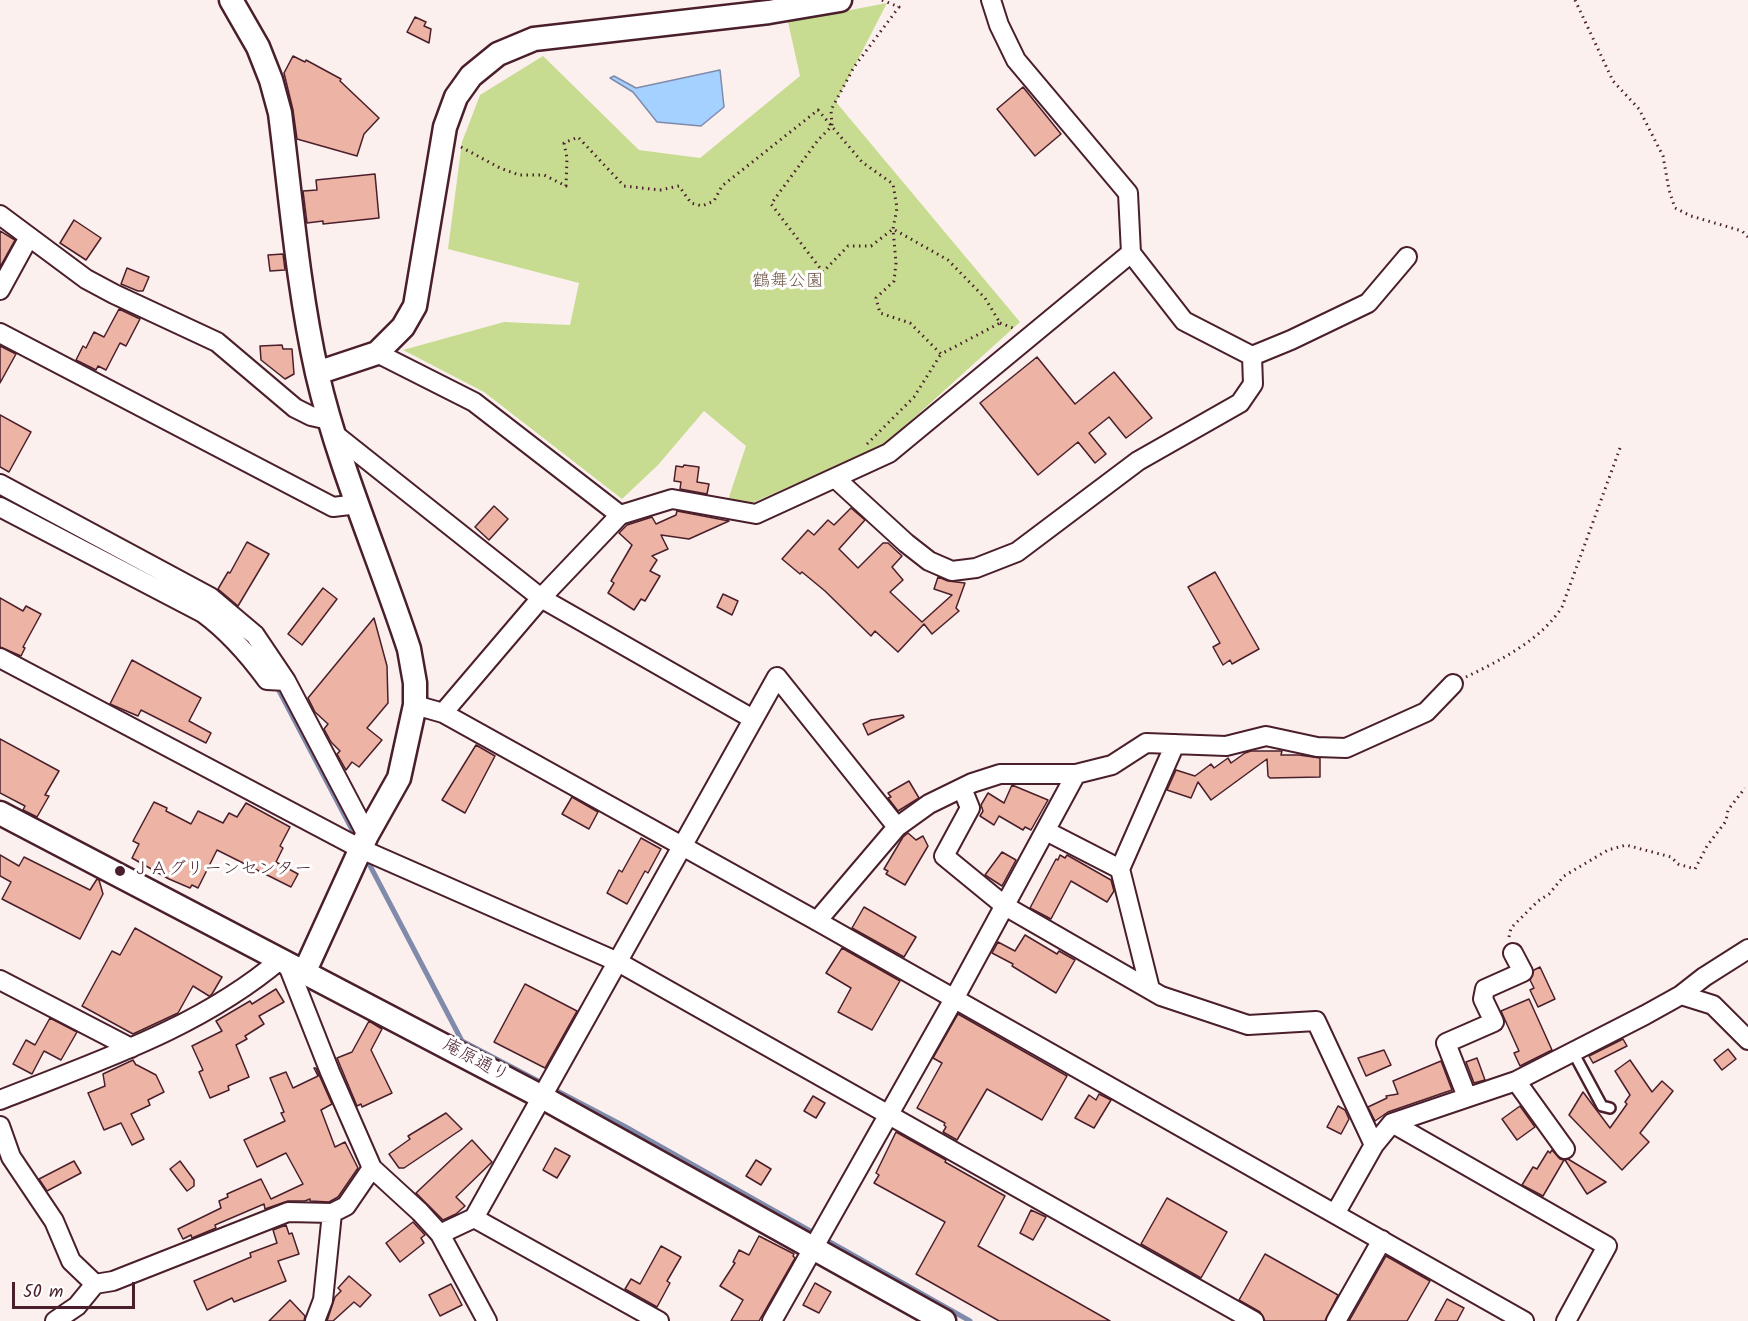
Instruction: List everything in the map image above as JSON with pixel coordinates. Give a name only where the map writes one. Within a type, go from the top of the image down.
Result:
[{"type":"street","points":[[0,1100],[131,1048],[199,1016],[254,982],[291,965],[399,778],[415,705],[415,683],[409,649],[331,426],[317,373],[306,315],[280,113],[271,80],[258,47],[231,0]]},
{"type":"street","points":[[317,373],[377,353],[403,327],[415,306],[445,127],[456,97],[471,76],[498,54],[534,39],[769,12],[840,0]]},
{"type":"street","points":[[991,0],[999,25],[1016,60],[1128,193],[1131,253],[1184,321],[1252,356],[1368,303],[1407,257]]},
{"type":"street","points":[[0,214],[86,279],[217,342],[295,408],[331,426],[541,598],[753,719]]},
{"type":"street","points":[[0,290],[29,237]]},
{"type":"street","points":[[443,713],[541,598],[620,515],[672,499],[756,514],[889,453],[1131,253]]},
{"type":"street","points":[[0,333],[333,507],[358,504]]},
{"type":"street","points":[[377,353],[474,402],[620,515]]},
{"type":"street","points":[[835,478],[929,561],[952,571],[976,568],[1017,552],[1138,461],[1240,403],[1253,384],[1252,356]]},
{"type":"street","points":[[0,484],[210,597],[255,635],[286,681],[364,842]]},
{"type":"street","points":[[0,507],[203,613],[246,650],[267,680],[286,681]]},
{"type":"street","points":[[0,658],[364,842],[618,962],[1254,1321]]},
{"type":"street","points":[[441,1234],[474,1218],[777,677],[897,827]]},
{"type":"street","points":[[816,921],[897,827],[929,804],[962,788],[1000,774],[1076,774],[1112,765],[1146,743],[1226,746],[1266,736],[1317,747],[1346,748],[1426,712],[1453,684]]},
{"type":"street","points":[[415,705],[443,713],[1524,1321]]},
{"type":"street","points":[[1150,989],[1120,869],[1175,744]]},
{"type":"street","points":[[772,1321],[954,999],[1076,774]]},
{"type":"street","points":[[962,788],[970,808],[944,856],[1005,906],[1161,996],[1248,1025],[1316,1021],[1374,1145]]},
{"type":"street","name":"庵原通り","points":[[0,813],[542,1097],[944,1321]]},
{"type":"street","points":[[1046,831],[1120,869]]},
{"type":"street","points":[[1335,1214],[1374,1145],[1392,1123],[1516,1081],[1681,995],[1704,977],[1748,949]]},
{"type":"street","points":[[1467,1097],[1446,1043],[1494,1022],[1483,999],[1485,989],[1523,972],[1513,953]]},
{"type":"street","points":[[291,965],[330,1072],[372,1168],[441,1234],[487,1321]]},
{"type":"street","points":[[0,980],[131,1048]]},
{"type":"street","points":[[1681,995],[1713,1005],[1748,1040]]},
{"type":"street","points":[[1516,1081],[1565,1149]]},
{"type":"street","points":[[1392,1123],[1606,1246],[1566,1321]]},
{"type":"street","points":[[0,1126],[11,1157],[54,1221],[71,1261],[95,1284]]},
{"type":"street","points":[[55,1321],[77,1306],[95,1284],[113,1281],[288,1212],[332,1213],[346,1206],[372,1168]]},
{"type":"street","points":[[315,1321],[323,1300],[332,1213]]},
{"type":"street","points":[[474,1218],[659,1321]]},
{"type":"street","points":[[1336,1321],[1382,1240]]},
{"type":"lane","points":[[1573,1052],[1602,1106],[1610,1108]]},
{"type":"path","points":[[882,0],[899,7],[854,67],[831,110],[832,126],[818,140],[771,204],[823,272],[848,246],[871,246],[893,229]]},
{"type":"path","points":[[1575,0],[1613,81],[1639,109],[1663,156],[1675,208],[1691,216],[1742,231],[1748,237]]},
{"type":"path","points":[[443,139],[500,168],[519,175],[544,175],[566,186],[567,158],[564,143],[578,137],[624,186],[660,190],[679,186],[691,203],[702,206],[714,201],[722,186],[818,110],[862,162],[893,184],[897,208],[893,229],[896,263],[894,281],[876,298],[880,313],[910,323],[942,354]]},
{"type":"path","points":[[864,448],[914,397],[942,354],[1000,323],[985,298],[948,260],[893,229]]},
{"type":"path","points":[[1453,684],[1501,660],[1554,619],[1562,607],[1620,448]]},
{"type":"path","points":[[1513,953],[1508,940],[1511,928],[1538,901],[1549,894],[1564,876],[1608,850],[1626,845],[1671,857],[1678,864],[1695,869],[1707,846],[1726,820],[1728,810],[1745,788]]},
{"type":"green space","name":"鶴舞公園","points":[[887,3],[836,102],[1020,322],[884,445],[752,503],[727,503],[746,446],[704,411],[658,465],[622,499],[484,392],[403,350],[504,322],[570,325],[579,283],[448,249],[462,142],[480,95],[543,56],[639,150],[700,158],[800,76],[788,22]]},
{"type":"water","points":[[720,70],[724,107],[701,126],[657,122],[633,92],[610,78],[614,76],[636,88]]},
{"type":"building","points":[[415,17],[426,22],[424,26],[431,29],[429,43],[407,32]]},
{"type":"building","points":[[293,56],[305,62],[306,60],[341,79],[340,81],[379,118],[364,134],[357,156],[297,139],[284,73]]},
{"type":"building","points":[[1023,87],[1061,134],[1035,156],[997,109]]},
{"type":"building","points":[[375,174],[379,218],[323,224],[323,221],[307,223],[303,191],[317,190],[316,180]]},
{"type":"building","points":[[74,220],[101,238],[86,260],[60,243]]},
{"type":"building","points":[[0,231],[15,240],[0,267]]},
{"type":"building","points":[[283,254],[285,270],[270,271],[268,255]]},
{"type":"building","points":[[127,268],[149,277],[143,291],[121,284]]},
{"type":"building","points":[[119,309],[140,319],[126,346],[120,343],[106,370],[98,366],[96,370],[76,360],[83,346],[86,348],[94,332],[104,337]]},
{"type":"building","points":[[282,345],[283,349],[292,349],[294,374],[285,379],[261,360],[260,346]]},
{"type":"building","points":[[0,346],[16,354],[0,383]]},
{"type":"building","points":[[1037,357],[1075,404],[1114,372],[1152,418],[1126,438],[1109,417],[1089,433],[1106,454],[1095,463],[1078,442],[1038,475],[980,403]]},
{"type":"building","points":[[0,415],[31,432],[9,472],[0,467]]},
{"type":"building","points":[[684,465],[699,467],[697,482],[709,484],[707,494],[680,489],[681,482],[674,481],[676,466],[683,467]]},
{"type":"building","points":[[494,506],[508,519],[489,540],[475,527]]},
{"type":"building","points":[[851,508],[865,520],[839,549],[858,568],[883,543],[888,543],[902,556],[892,567],[903,580],[890,592],[922,622],[952,595],[934,589],[938,577],[965,583],[956,608],[959,611],[932,634],[924,624],[898,652],[875,631],[871,636],[825,591],[782,559],[808,530],[814,535],[828,520],[834,525]]},
{"type":"building","points":[[677,511],[729,521],[689,539],[661,535],[668,549],[652,556],[657,560],[650,571],[660,576],[645,601],[641,599],[634,610],[608,593],[614,583],[611,581],[632,545],[619,533],[627,525],[652,517],[656,524],[676,515]]},
{"type":"building","points":[[247,542],[269,554],[238,606],[218,589],[228,572],[230,573]]},
{"type":"building","points":[[1215,572],[1259,649],[1232,664],[1230,660],[1223,665],[1213,647],[1220,643],[1188,587]]},
{"type":"building","points":[[323,588],[337,599],[302,645],[288,634]]},
{"type":"building","points":[[723,594],[738,601],[732,615],[717,607]]},
{"type":"building","points":[[0,598],[23,611],[26,606],[41,614],[23,647],[25,648],[21,656],[0,647]]},
{"type":"building","points":[[374,618],[387,666],[388,703],[367,728],[382,740],[359,767],[352,762],[346,770],[337,754],[340,751],[331,742],[324,729],[328,724],[315,712],[308,698]]},
{"type":"building","points":[[132,660],[201,698],[189,721],[211,733],[206,743],[141,710],[138,716],[110,704]]},
{"type":"building","points":[[903,715],[904,717],[868,735],[863,724],[871,720]]},
{"type":"building","points":[[0,739],[59,771],[45,795],[49,796],[37,817],[23,810],[25,806],[0,793]]},
{"type":"building","points":[[476,745],[495,756],[465,813],[442,800]]},
{"type":"building","points":[[1251,751],[1282,751],[1281,755],[1320,758],[1320,777],[1270,778],[1267,759],[1211,800],[1198,782],[1191,798],[1167,790],[1176,770],[1195,776],[1211,764],[1214,768],[1228,758],[1231,763]]},
{"type":"building","points":[[909,781],[919,798],[898,811],[888,798],[891,797],[888,793]]},
{"type":"building","points":[[1012,785],[1048,800],[1031,830],[1025,827],[1023,830],[999,816],[994,825],[980,816],[983,811],[981,805],[988,793],[1004,803]]},
{"type":"building","points":[[572,797],[598,812],[589,829],[562,814]]},
{"type":"building","points":[[154,802],[191,824],[198,811],[223,823],[229,813],[237,817],[246,803],[290,827],[280,846],[283,848],[276,862],[298,874],[291,887],[217,850],[198,888],[192,885],[190,888],[169,879],[132,858],[139,844],[133,841]]},
{"type":"building","points":[[908,833],[916,840],[923,836],[928,846],[905,885],[886,874],[888,871],[884,869],[903,837]]},
{"type":"building","points":[[641,838],[661,849],[648,873],[645,871],[627,904],[607,893],[619,870],[622,872]]},
{"type":"building","points":[[1002,852],[1016,860],[1002,886],[985,875]]},
{"type":"building","points":[[0,855],[19,866],[24,857],[90,890],[97,879],[99,880],[103,894],[80,939],[2,899],[11,882],[0,876]]},
{"type":"building","points":[[1060,855],[1065,858],[1067,855],[1111,880],[1114,891],[1107,902],[1071,881],[1051,919],[1030,908]]},
{"type":"building","points":[[864,907],[916,937],[904,957],[852,928]]},
{"type":"building","points":[[135,928],[222,977],[209,996],[193,986],[178,1013],[133,1034],[82,1006],[112,951],[120,955]]},
{"type":"building","points":[[1025,935],[1057,954],[1059,951],[1075,960],[1056,993],[1012,966],[1013,964],[992,953],[998,942],[1015,951]]},
{"type":"building","points":[[842,948],[900,981],[872,1030],[838,1012],[851,988],[826,973]]},
{"type":"building","points":[[1540,967],[1555,999],[1538,1007],[1530,990],[1534,988],[1530,980],[1534,970]]},
{"type":"building","points":[[525,984],[577,1011],[545,1068],[494,1042]]},
{"type":"building","points":[[276,989],[284,1002],[259,1016],[264,1024],[245,1036],[247,1039],[236,1045],[249,1077],[228,1086],[229,1090],[210,1098],[199,1072],[203,1070],[192,1046],[222,1031],[216,1021],[250,1001],[252,1004]]},
{"type":"building","points":[[1529,999],[1552,1050],[1520,1066],[1514,1053],[1519,1051],[1501,1011]]},
{"type":"building","points":[[958,1014],[1067,1076],[1042,1120],[987,1089],[957,1140],[943,1132],[946,1127],[945,1123],[917,1108],[942,1063],[933,1058]]},
{"type":"building","points":[[50,1018],[77,1032],[61,1060],[44,1051],[32,1074],[13,1064],[26,1040],[35,1045]]},
{"type":"building","points":[[369,1021],[382,1029],[371,1050],[392,1093],[362,1107],[361,1104],[357,1106],[337,1058],[352,1052]]},
{"type":"building","points":[[1623,1039],[1627,1046],[1593,1063],[1589,1056]]},
{"type":"building","points":[[1728,1049],[1736,1059],[1722,1070],[1714,1060]]},
{"type":"building","points":[[1384,1050],[1391,1065],[1366,1076],[1358,1058]]},
{"type":"building","points":[[1477,1058],[1485,1080],[1474,1083],[1466,1062]]},
{"type":"building","points":[[133,1060],[136,1065],[156,1075],[164,1092],[148,1100],[150,1105],[131,1114],[144,1139],[132,1145],[121,1123],[104,1130],[88,1093],[105,1086],[103,1074]]},
{"type":"building","points":[[1630,1060],[1652,1092],[1662,1081],[1673,1091],[1640,1133],[1649,1142],[1622,1170],[1569,1115],[1583,1092],[1610,1128],[1627,1104],[1625,1102],[1630,1095],[1615,1071]]},
{"type":"building","points":[[1441,1061],[1452,1090],[1388,1112],[1375,1121],[1368,1107],[1387,1098],[1386,1096],[1398,1094],[1393,1081]]},
{"type":"building","points":[[314,1068],[316,1068],[332,1104],[321,1110],[335,1147],[345,1142],[358,1168],[338,1197],[329,1202],[310,1201],[310,1199],[288,1201],[265,1209],[264,1204],[215,1225],[216,1228],[192,1238],[191,1235],[183,1239],[178,1229],[221,1208],[219,1201],[228,1197],[227,1194],[261,1179],[271,1199],[303,1184],[286,1153],[257,1167],[244,1140],[285,1121],[281,1113],[284,1112],[270,1078],[286,1072],[293,1088],[318,1076]]},
{"type":"building","points":[[1099,1094],[1111,1100],[1094,1128],[1075,1118],[1089,1095],[1096,1100]]},
{"type":"building","points":[[813,1096],[825,1103],[816,1118],[804,1111]]},
{"type":"building","points":[[1338,1106],[1345,1110],[1349,1119],[1341,1134],[1327,1127]]},
{"type":"building","points":[[1520,1106],[1535,1127],[1517,1140],[1502,1119]]},
{"type":"building","points":[[446,1113],[462,1129],[404,1168],[399,1168],[389,1154],[410,1139],[408,1136]]},
{"type":"building","points":[[896,1132],[1005,1196],[978,1246],[1110,1321],[999,1321],[916,1274],[945,1222],[874,1183],[879,1175],[876,1173]]},
{"type":"building","points":[[472,1140],[492,1162],[456,1197],[465,1206],[456,1214],[443,1220],[416,1193]]},
{"type":"building","points":[[555,1148],[570,1156],[557,1178],[543,1170]]},
{"type":"building","points":[[1552,1150],[1564,1160],[1543,1196],[1522,1185],[1533,1167],[1537,1169],[1548,1151],[1550,1153]]},
{"type":"building","points":[[1568,1159],[1606,1182],[1587,1194],[1565,1160]]},
{"type":"building","points":[[756,1160],[771,1169],[761,1185],[746,1176]]},
{"type":"building","points":[[74,1161],[81,1173],[47,1191],[39,1179]]},
{"type":"building","points":[[180,1161],[194,1180],[194,1186],[187,1191],[170,1169]]},
{"type":"building","points":[[1167,1198],[1227,1232],[1201,1278],[1141,1244]]},
{"type":"building","points":[[1031,1210],[1046,1217],[1033,1240],[1020,1233]]},
{"type":"building","points":[[413,1222],[425,1235],[421,1238],[424,1243],[400,1262],[386,1243]]},
{"type":"building","points":[[286,1225],[289,1234],[292,1233],[299,1254],[278,1261],[286,1281],[234,1302],[232,1298],[207,1310],[194,1281],[251,1257],[250,1253],[277,1243],[273,1230]]},
{"type":"building","points":[[759,1236],[794,1254],[795,1258],[759,1321],[731,1321],[743,1300],[720,1286],[735,1263],[733,1262],[739,1250],[749,1255]]},
{"type":"building","points":[[661,1246],[681,1257],[667,1281],[670,1283],[657,1307],[625,1289],[631,1279],[640,1284]]},
{"type":"building","points":[[1265,1254],[1338,1295],[1325,1321],[1265,1321],[1260,1312],[1239,1300]]},
{"type":"building","points":[[1386,1256],[1430,1281],[1407,1321],[1349,1321]]},
{"type":"building","points":[[349,1276],[371,1295],[360,1307],[354,1302],[333,1321],[327,1321],[335,1297],[341,1291],[338,1288]]},
{"type":"building","points":[[815,1283],[831,1292],[819,1313],[803,1305]]},
{"type":"building","points":[[451,1284],[462,1305],[440,1316],[429,1295]]},
{"type":"building","points":[[1447,1299],[1464,1308],[1457,1321],[1435,1321]]},
{"type":"building","points":[[290,1300],[305,1316],[304,1321],[269,1321]]},
{"type":"waterway","points":[[276,685],[358,841]]},
{"type":"waterway","points":[[366,858],[462,1041],[624,1126],[970,1321]]},
{"type":"place","name":"ＪＡグリーンセンター","points":[[120,871]]}]
